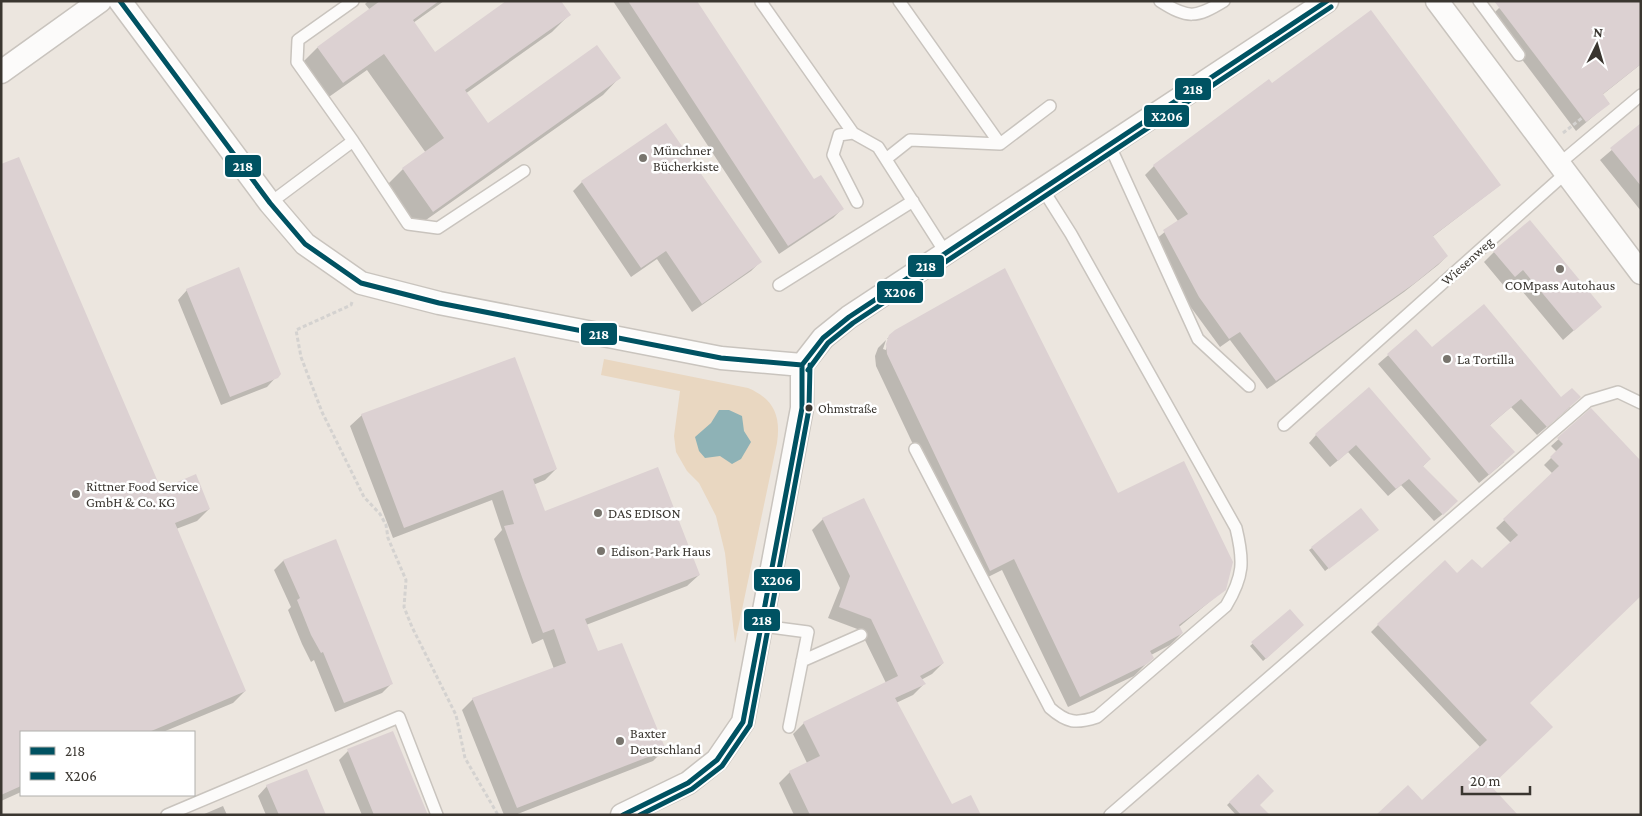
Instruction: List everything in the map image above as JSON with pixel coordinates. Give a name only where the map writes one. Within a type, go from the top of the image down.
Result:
[{"type":"street","points":[[1,72],[100,1]]},
{"type":"street","points":[[120,1],[270,203],[305,244],[361,283],[440,303],[721,358],[802,365]]},
{"type":"street","points":[[622,815],[688,783],[717,760],[743,722],[802,408],[802,365],[823,338],[849,317],[946,252],[1327,1]]},
{"type":"street","points":[[1437,1],[1641,273]]},
{"type":"lane","points":[[353,1],[298,40],[297,62],[354,141],[408,224],[438,228],[524,171]]},
{"type":"lane","points":[[763,1],[761,2],[853,133],[878,147],[946,252]]},
{"type":"lane","points":[[899,1],[1000,144]]},
{"type":"lane","points":[[1160,1],[1179,13],[1202,14],[1224,1]]},
{"type":"lane","points":[[1478,1],[1518,55]]},
{"type":"lane","name":"Wiesenweg","points":[[1284,425],[1641,95]]},
{"type":"lane","points":[[886,159],[910,140],[1000,144],[1050,106]]},
{"type":"lane","points":[[853,133],[839,135],[833,155],[857,202]]},
{"type":"lane","points":[[270,203],[354,141]]},
{"type":"lane","points":[[1109,144],[1198,339],[1249,386]]},
{"type":"lane","points":[[914,449],[1050,708],[1062,718],[1081,723],[1097,718],[1226,606],[1237,588],[1242,570],[1236,528],[1072,234],[1042,188]]},
{"type":"lane","points":[[779,285],[912,201]]},
{"type":"lane","points":[[1110,815],[1588,401],[1618,392],[1640,401]]},
{"type":"lane","points":[[762,626],[808,632],[789,728]]},
{"type":"lane","points":[[802,660],[861,635]]},
{"type":"lane","points":[[167,815],[399,717],[437,815]]},
{"type":"path","points":[[1558,136],[1582,118]]},
{"type":"path","points":[[361,283],[351,305],[296,330],[301,358],[322,412],[364,497],[380,514],[386,525],[388,538],[406,580],[404,607],[456,715],[465,758],[498,815]]},
{"type":"shaded area","points":[[604,359],[748,388],[764,397],[774,410],[778,425],[777,443],[735,643],[725,553],[716,516],[699,483],[687,471],[676,452],[674,436],[680,391],[601,375]]},
{"type":"water","points":[[719,410],[729,410],[742,416],[744,431],[751,442],[741,459],[732,464],[720,456],[705,458],[699,451],[695,437],[711,423]]},
{"type":"building","points":[[380,1],[439,1],[413,20],[435,52],[506,1],[561,1],[571,15],[465,90],[488,123],[597,45],[621,78],[433,212],[402,168],[444,138],[384,54],[343,83],[317,47]]},
{"type":"building","points":[[628,1],[697,1],[814,179],[821,175],[844,209],[788,246]]},
{"type":"building","points":[[1494,1],[1641,1],[1641,64],[1603,94],[1610,104],[1586,122]]},
{"type":"building","points":[[1371,10],[1501,185],[1433,236],[1448,256],[1415,283],[1276,381],[1240,332],[1229,339],[1199,297],[1163,230],[1188,214],[1153,165],[1269,79],[1272,83]]},
{"type":"building","points":[[666,123],[762,262],[702,304],[666,251],[641,268],[581,181]]},
{"type":"building","points":[[1641,123],[1641,186],[1610,148]]},
{"type":"building","points":[[19,157],[161,489],[196,474],[210,509],[175,523],[246,691],[151,731],[20,731],[20,786],[1,795],[1,164]]},
{"type":"building","points":[[1530,220],[1602,307],[1574,331],[1523,270],[1515,277],[1493,251]]},
{"type":"building","points":[[239,267],[281,374],[278,378],[230,397],[186,289]]},
{"type":"building","points":[[1005,268],[1118,493],[1184,461],[1233,562],[1226,590],[1179,625],[1183,633],[1150,651],[1154,658],[1147,664],[1080,697],[1014,559],[990,571],[887,354],[886,344],[889,335],[895,330]]},
{"type":"building","points":[[1484,304],[1561,397],[1572,388],[1581,397],[1547,427],[1521,399],[1490,425],[1515,452],[1489,475],[1387,354],[1416,329],[1432,347]]},
{"type":"building","points":[[515,357],[557,469],[533,479],[545,511],[658,467],[700,575],[585,619],[598,651],[622,643],[666,750],[517,808],[472,698],[566,663],[554,629],[543,633],[523,580],[504,526],[514,524],[503,490],[404,528],[361,414]]},
{"type":"building","points":[[1369,387],[1431,459],[1423,466],[1458,501],[1443,515],[1409,479],[1396,489],[1356,445],[1338,461],[1315,434]]},
{"type":"building","points":[[1591,408],[1641,461],[1641,596],[1530,703],[1553,727],[1491,786],[1518,815],[1376,815],[1408,785],[1422,800],[1487,740],[1377,624],[1445,560],[1457,573],[1472,559],[1482,568],[1518,535],[1503,519],[1559,466],[1550,457],[1563,444],[1557,438]]},
{"type":"building","points":[[864,498],[944,663],[920,676],[926,684],[895,698],[952,804],[971,795],[981,815],[810,815],[789,771],[820,756],[803,722],[898,676],[871,619],[839,607],[850,576],[822,518]]},
{"type":"building","points":[[1361,508],[1379,530],[1329,569],[1311,547]]},
{"type":"building","points":[[336,539],[393,684],[344,703],[323,652],[321,653],[311,635],[297,600],[300,598],[283,560]]},
{"type":"building","points":[[1290,609],[1304,625],[1266,659],[1251,642]]},
{"type":"building","points":[[393,731],[428,815],[374,815],[347,749]]},
{"type":"building","points":[[307,769],[326,815],[279,815],[266,785]]},
{"type":"building","points":[[1258,774],[1274,791],[1260,805],[1270,815],[1241,815],[1229,802]]},
{"type":"transit line","name":"218","points":[[120,1],[270,203],[305,244],[361,283],[439,303],[721,358],[802,365]]},
{"type":"transit line","name":"218","points":[[802,365],[823,338],[849,317],[1327,1]]},
{"type":"transit line","name":"X206","points":[[808,370],[828,343],[853,323],[1331,7]]},
{"type":"transit line","name":"218","points":[[623,815],[688,783],[717,760],[743,722],[802,408],[802,365]]},
{"type":"transit line","name":"X206","points":[[640,815],[692,789],[722,766],[750,725],[809,409],[810,365]]},
{"type":"place","name":"Münchner Bücherkiste","points":[[643,158]]},
{"type":"place","name":"COMpass Autohaus","points":[[1560,269]]},
{"type":"place","name":"La Tortilla","points":[[1447,359]]},
{"type":"place","name":"Ohmstraße","points":[[809,408]]},
{"type":"place","name":"Rittner Food Service GmbH & Co. KG","points":[[76,494]]},
{"type":"place","name":"DAS EDISON","points":[[598,513]]},
{"type":"place","name":"Edison-Park Haus","points":[[601,551]]},
{"type":"place","name":"Baxter Deutschland","points":[[620,741]]}]
